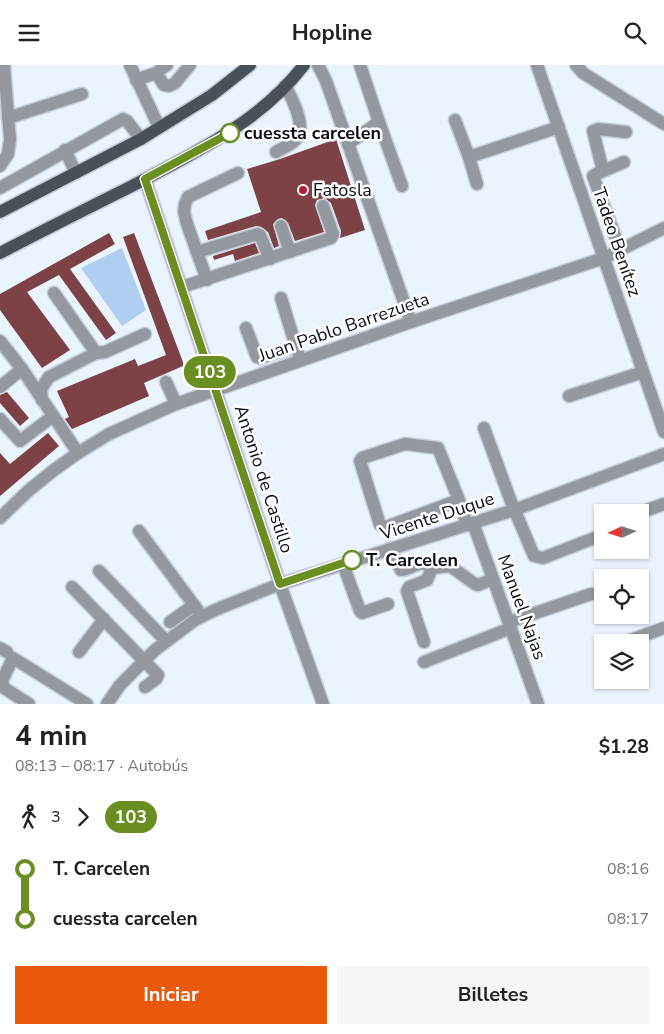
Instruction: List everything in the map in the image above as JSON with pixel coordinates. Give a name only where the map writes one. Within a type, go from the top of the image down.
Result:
[{"type":"main road","points":[[212,95],[237,65]]},
{"type":"main road","points":[[0,212],[141,139],[212,95],[250,65]]},
{"type":"main road","points":[[0,253],[230,133],[272,101],[304,65]]},
{"type":"street","points":[[0,166],[8,154],[10,139],[4,65]]},
{"type":"street","points":[[130,65],[159,127]]},
{"type":"street","points":[[136,80],[161,69],[164,85],[169,86],[175,83],[190,65]]},
{"type":"street","points":[[318,65],[326,81],[411,322]]},
{"type":"street","points":[[360,65],[402,186]]},
{"type":"street","name":"Tadeo Benítez","points":[[537,65],[664,432]]},
{"type":"street","points":[[576,65],[582,73],[664,124]]},
{"type":"street","points":[[276,152],[296,140],[298,135],[298,113],[294,100],[285,86]]},
{"type":"street","points":[[8,118],[82,94]]},
{"type":"street","points":[[0,188],[123,119],[127,121],[141,139]]},
{"type":"street","points":[[455,120],[477,184]]},
{"type":"street","points":[[348,144],[380,122]]},
{"type":"street","points":[[469,157],[559,127]]},
{"type":"street","points":[[615,236],[598,174],[593,131],[598,129],[626,132]]},
{"type":"street","points":[[65,150],[76,173]]},
{"type":"street","points":[[578,183],[624,162]]},
{"type":"street","points":[[207,280],[184,212],[185,204],[188,197],[238,173]]},
{"type":"street","name":"Antonio de Castillo","points":[[145,179],[280,584],[323,704]]},
{"type":"street","points":[[182,287],[332,237],[333,234],[322,206]]},
{"type":"street","points":[[281,225],[290,252]]},
{"type":"street","name":"Juan Pablo Barrezueta","points":[[2,511],[78,453],[109,434],[176,404],[411,322],[604,258],[664,228]]},
{"type":"street","points":[[197,252],[258,234],[270,259]]},
{"type":"street","points":[[54,293],[96,353]]},
{"type":"street","points":[[280,298],[300,360]]},
{"type":"street","points":[[246,328],[257,357],[260,358],[296,346]]},
{"type":"street","points":[[42,399],[42,389],[48,377],[96,353],[105,352],[145,334]]},
{"type":"street","points":[[0,341],[22,369],[78,453]]},
{"type":"street","points":[[0,387],[22,369]]},
{"type":"street","points":[[569,396],[644,372]]},
{"type":"street","points":[[166,382],[176,404]]},
{"type":"street","points":[[0,419],[20,441],[53,416]]},
{"type":"street","points":[[484,428],[514,510],[532,552],[538,558],[543,558],[594,538]]},
{"type":"street","name":"Manuel Najas","points":[[459,500],[383,527],[380,525],[360,461],[362,458],[405,444],[438,448],[494,579],[535,703]]},
{"type":"street","name":"Vicente Duque","points":[[107,704],[120,685],[144,660],[180,630],[202,616],[280,584],[514,510],[664,454]]},
{"type":"street","points":[[649,509],[664,504]]},
{"type":"street","points":[[139,531],[202,616]]},
{"type":"street","points":[[390,549],[399,568],[402,570],[422,562],[427,563],[432,568]]},
{"type":"street","points":[[343,564],[362,613],[388,604]]},
{"type":"street","points":[[432,568],[450,566],[478,585],[494,579]]},
{"type":"street","points":[[424,642],[407,591],[409,587],[427,580],[432,568]]},
{"type":"street","points":[[99,571],[166,641]]},
{"type":"street","points":[[72,587],[158,675],[156,679],[145,687]]},
{"type":"street","points":[[424,662],[510,625],[590,594]]},
{"type":"street","points":[[170,622],[194,605]]},
{"type":"street","points":[[79,652],[104,619]]},
{"type":"street","points":[[646,634],[664,628]]},
{"type":"street","points":[[29,704],[4,688],[2,684],[14,658],[87,704]]},
{"type":"shaded area","points":[[122,248],[146,310],[122,326],[81,268]]},
{"type":"building","name":"Fatosla","points":[[336,139],[365,230],[340,238],[341,231],[331,203],[324,198],[317,200],[315,205],[324,232],[295,241],[288,223],[282,218],[273,224],[279,246],[274,248],[268,232],[256,226],[208,240],[205,231],[261,212],[247,169]]},
{"type":"building","points":[[109,233],[115,244],[70,269],[116,333],[106,340],[59,275],[27,292],[70,350],[42,368],[0,310],[0,294]]},
{"type":"building","points":[[134,233],[183,366],[144,383],[149,396],[72,429],[65,419],[69,417],[57,391],[135,359],[138,366],[166,355],[123,237]]},
{"type":"building","points":[[255,243],[259,253],[235,261],[233,254],[214,260],[213,256]]},
{"type":"building","points":[[7,392],[29,418],[20,426],[0,403],[0,395]]},
{"type":"building","points":[[48,433],[59,446],[0,496],[0,453],[10,464]]},
{"type":"bus line","name":"103","points":[[230,133],[145,179],[280,584],[352,560]]},
{"type":"place","name":"cuessta carcelen","points":[[230,133]]},
{"type":"place","name":"Fatosla","points":[[303,190]]},
{"type":"place","name":"T. Carcelen","points":[[352,560]]}]
